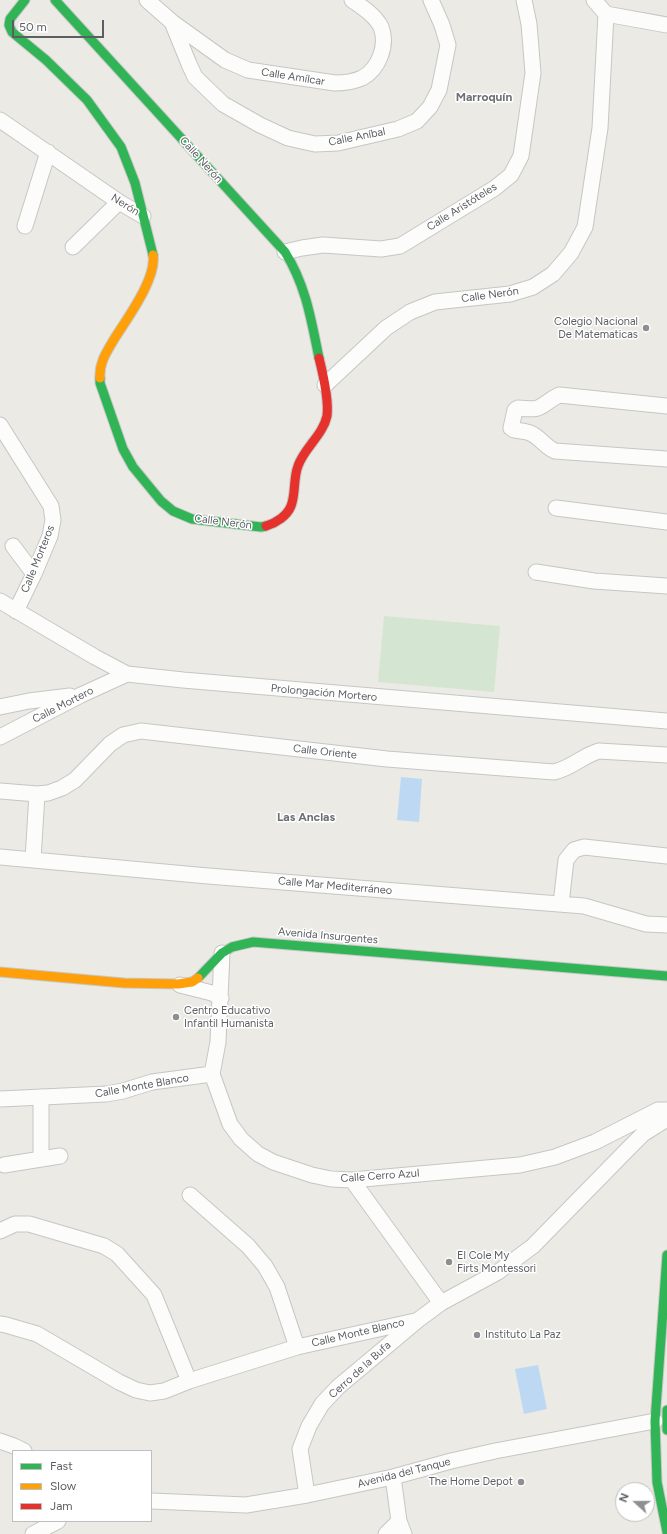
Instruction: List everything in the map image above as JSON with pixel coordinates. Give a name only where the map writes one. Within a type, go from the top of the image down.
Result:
[{"type":"street","points":[[25,0],[10,19],[9,25],[12,32],[46,60],[87,100],[117,141],[121,147],[135,183],[143,216]]},
{"type":"street","name":"Calle Nerón","points":[[56,0],[285,252],[295,268],[303,287],[325,385],[327,414],[324,425],[298,466],[291,506],[283,517],[273,524],[261,527],[192,519],[173,511],[161,501],[133,467],[123,449],[100,383],[99,369],[104,356]]},
{"type":"street","name":"Calle Amílcar","points":[[147,0],[172,22],[225,60],[248,70],[335,83],[349,83],[363,78],[378,64],[384,45],[380,27],[369,12],[352,0]]},
{"type":"street","name":"Calle Aníbal","points":[[172,22],[188,64],[195,77],[223,104],[260,126],[288,138],[314,144],[338,143],[398,129],[417,121],[430,107],[439,90],[448,45],[442,25],[431,0]]},
{"type":"street","name":"Calle Aristóteles","points":[[285,252],[323,245],[381,249],[400,246],[495,188],[511,175],[521,156],[533,73],[529,24],[524,0]]},
{"type":"street","points":[[594,0],[606,14],[667,25]]},
{"type":"street","name":"Calle Nerón","points":[[325,385],[386,328],[410,312],[435,302],[510,294],[533,287],[553,274],[571,253],[585,227],[600,128],[606,14]]},
{"type":"street","name":"Nerón","points":[[0,120],[119,202],[143,216],[154,257],[153,271],[147,285],[104,356]]},
{"type":"street","points":[[25,226],[48,152]]},
{"type":"street","points":[[73,247],[119,202]]},
{"type":"street","points":[[667,406],[559,395],[540,408],[533,410],[518,408],[515,410],[511,428],[530,433],[547,448],[554,451],[667,459]]},
{"type":"street","name":"Calle Morteros","points":[[0,425],[51,506],[53,520],[50,536],[16,611]]},
{"type":"street","points":[[556,508],[667,522]]},
{"type":"street","points":[[13,546],[34,574]]},
{"type":"street","points":[[536,572],[594,581],[667,586]]},
{"type":"street","name":"Prolongación Mortero","points":[[0,602],[94,657],[127,674],[667,721]]},
{"type":"street","name":"Calle Mortero","points":[[0,737],[81,694],[127,674]]},
{"type":"street","points":[[0,707],[81,694]]},
{"type":"street","name":"Calle Oriente","points":[[0,791],[37,794],[48,793],[62,788],[75,780],[110,744],[123,735],[141,731],[386,759],[554,772],[566,769],[590,753],[599,751],[667,755]]},
{"type":"street","points":[[33,859],[37,794]]},
{"type":"street","points":[[561,904],[566,860],[574,850],[584,847],[667,856]]},
{"type":"street","name":"Calle Mar Mediterráneo","points":[[0,856],[208,876],[584,906],[646,924],[667,926]]},
{"type":"street","name":"Avenida Insurgentes","points":[[0,972],[124,983],[178,984],[192,982],[202,975],[222,953],[232,947],[253,942],[667,976]]},
{"type":"street","points":[[212,1074],[218,1042],[222,953]]},
{"type":"street","points":[[178,984],[212,993],[221,998]]},
{"type":"street","name":"Calle Monte Blanco","points":[[0,1099],[106,1094],[123,1091],[152,1082],[212,1074]]},
{"type":"street","name":"Calle Cerro Azul","points":[[212,1074],[230,1124],[241,1139],[258,1154],[273,1162],[312,1175],[331,1179],[352,1180],[520,1165],[555,1157],[595,1142],[658,1110],[667,1110]]},
{"type":"street","points":[[41,1097],[41,1159]]},
{"type":"street","name":"Calle Monte Blanco","points":[[0,1324],[37,1334],[119,1382],[136,1390],[150,1393],[164,1391],[189,1381],[297,1347],[418,1320],[441,1303],[498,1272],[533,1246],[643,1134],[667,1119]]},
{"type":"street","points":[[4,1165],[60,1156]]},
{"type":"street","points":[[352,1180],[441,1303]]},
{"type":"street","points":[[190,1195],[248,1246],[265,1266],[277,1287],[297,1347]]},
{"type":"street","points":[[0,1231],[15,1224],[29,1224],[104,1246],[117,1254],[154,1295],[189,1381]]},
{"type":"street","points":[[667,1255],[655,1421],[657,1482],[667,1532]]},
{"type":"street","name":"Cerro de la Bufa","points":[[307,1495],[300,1449],[309,1426],[322,1404],[338,1387],[418,1320]]},
{"type":"street","points":[[667,1410],[667,1430]]},
{"type":"street","name":"Avenida del Tanque","points":[[152,1501],[246,1505],[307,1495],[393,1477],[451,1460],[488,1452],[655,1421]]},
{"type":"street","points":[[0,1441],[22,1450]]},
{"type":"street","points":[[386,1534],[401,1527],[393,1477]]},
{"type":"street","points":[[33,1534],[56,1522]]},
{"type":"green space","points":[[384,616],[500,626],[494,692],[378,682]]},
{"type":"water","points":[[401,777],[422,779],[419,822],[397,820]]},
{"type":"water","points":[[538,1365],[547,1409],[524,1414],[515,1369]]},
{"type":"traffic: fast","points":[[25,0],[10,19],[9,25],[12,32],[46,60],[87,100],[121,147],[135,183],[153,255]]},
{"type":"traffic: fast","points":[[55,0],[285,252],[303,290],[319,358]]},
{"type":"traffic: fast","points":[[100,378],[100,383],[123,449],[133,467],[161,501],[173,511],[192,519],[261,527],[266,526]]},
{"type":"traffic: fast","points":[[198,978],[222,953],[232,947],[253,942],[667,976]]},
{"type":"traffic: fast","points":[[667,1255],[655,1421],[657,1482],[667,1532]]},
{"type":"traffic: fast","points":[[667,1410],[667,1430]]},
{"type":"traffic: slow","points":[[100,378],[102,363],[106,354],[146,287],[153,265],[153,255]]},
{"type":"traffic: slow","points":[[0,972],[124,983],[178,984],[192,982],[198,978]]},
{"type":"traffic: jam","points":[[266,526],[281,519],[289,510],[293,501],[298,466],[304,453],[325,423],[327,416],[327,402],[319,358]]},
{"type":"place","name":"Colegio Nacional De Matematicas","points":[[646,328]]},
{"type":"place","name":"Centro Educativo Infantil Humanista","points":[[176,1017]]},
{"type":"place","name":"El Cole My Firts Montessori","points":[[449,1262]]},
{"type":"place","name":"Instituto La Paz","points":[[477,1335]]},
{"type":"place","name":"The Home Depot","points":[[521,1482]]},
{"type":"district","name":"Marroquín","points":[[484,97]]},
{"type":"district","name":"Las Anclas","points":[[306,817]]}]
